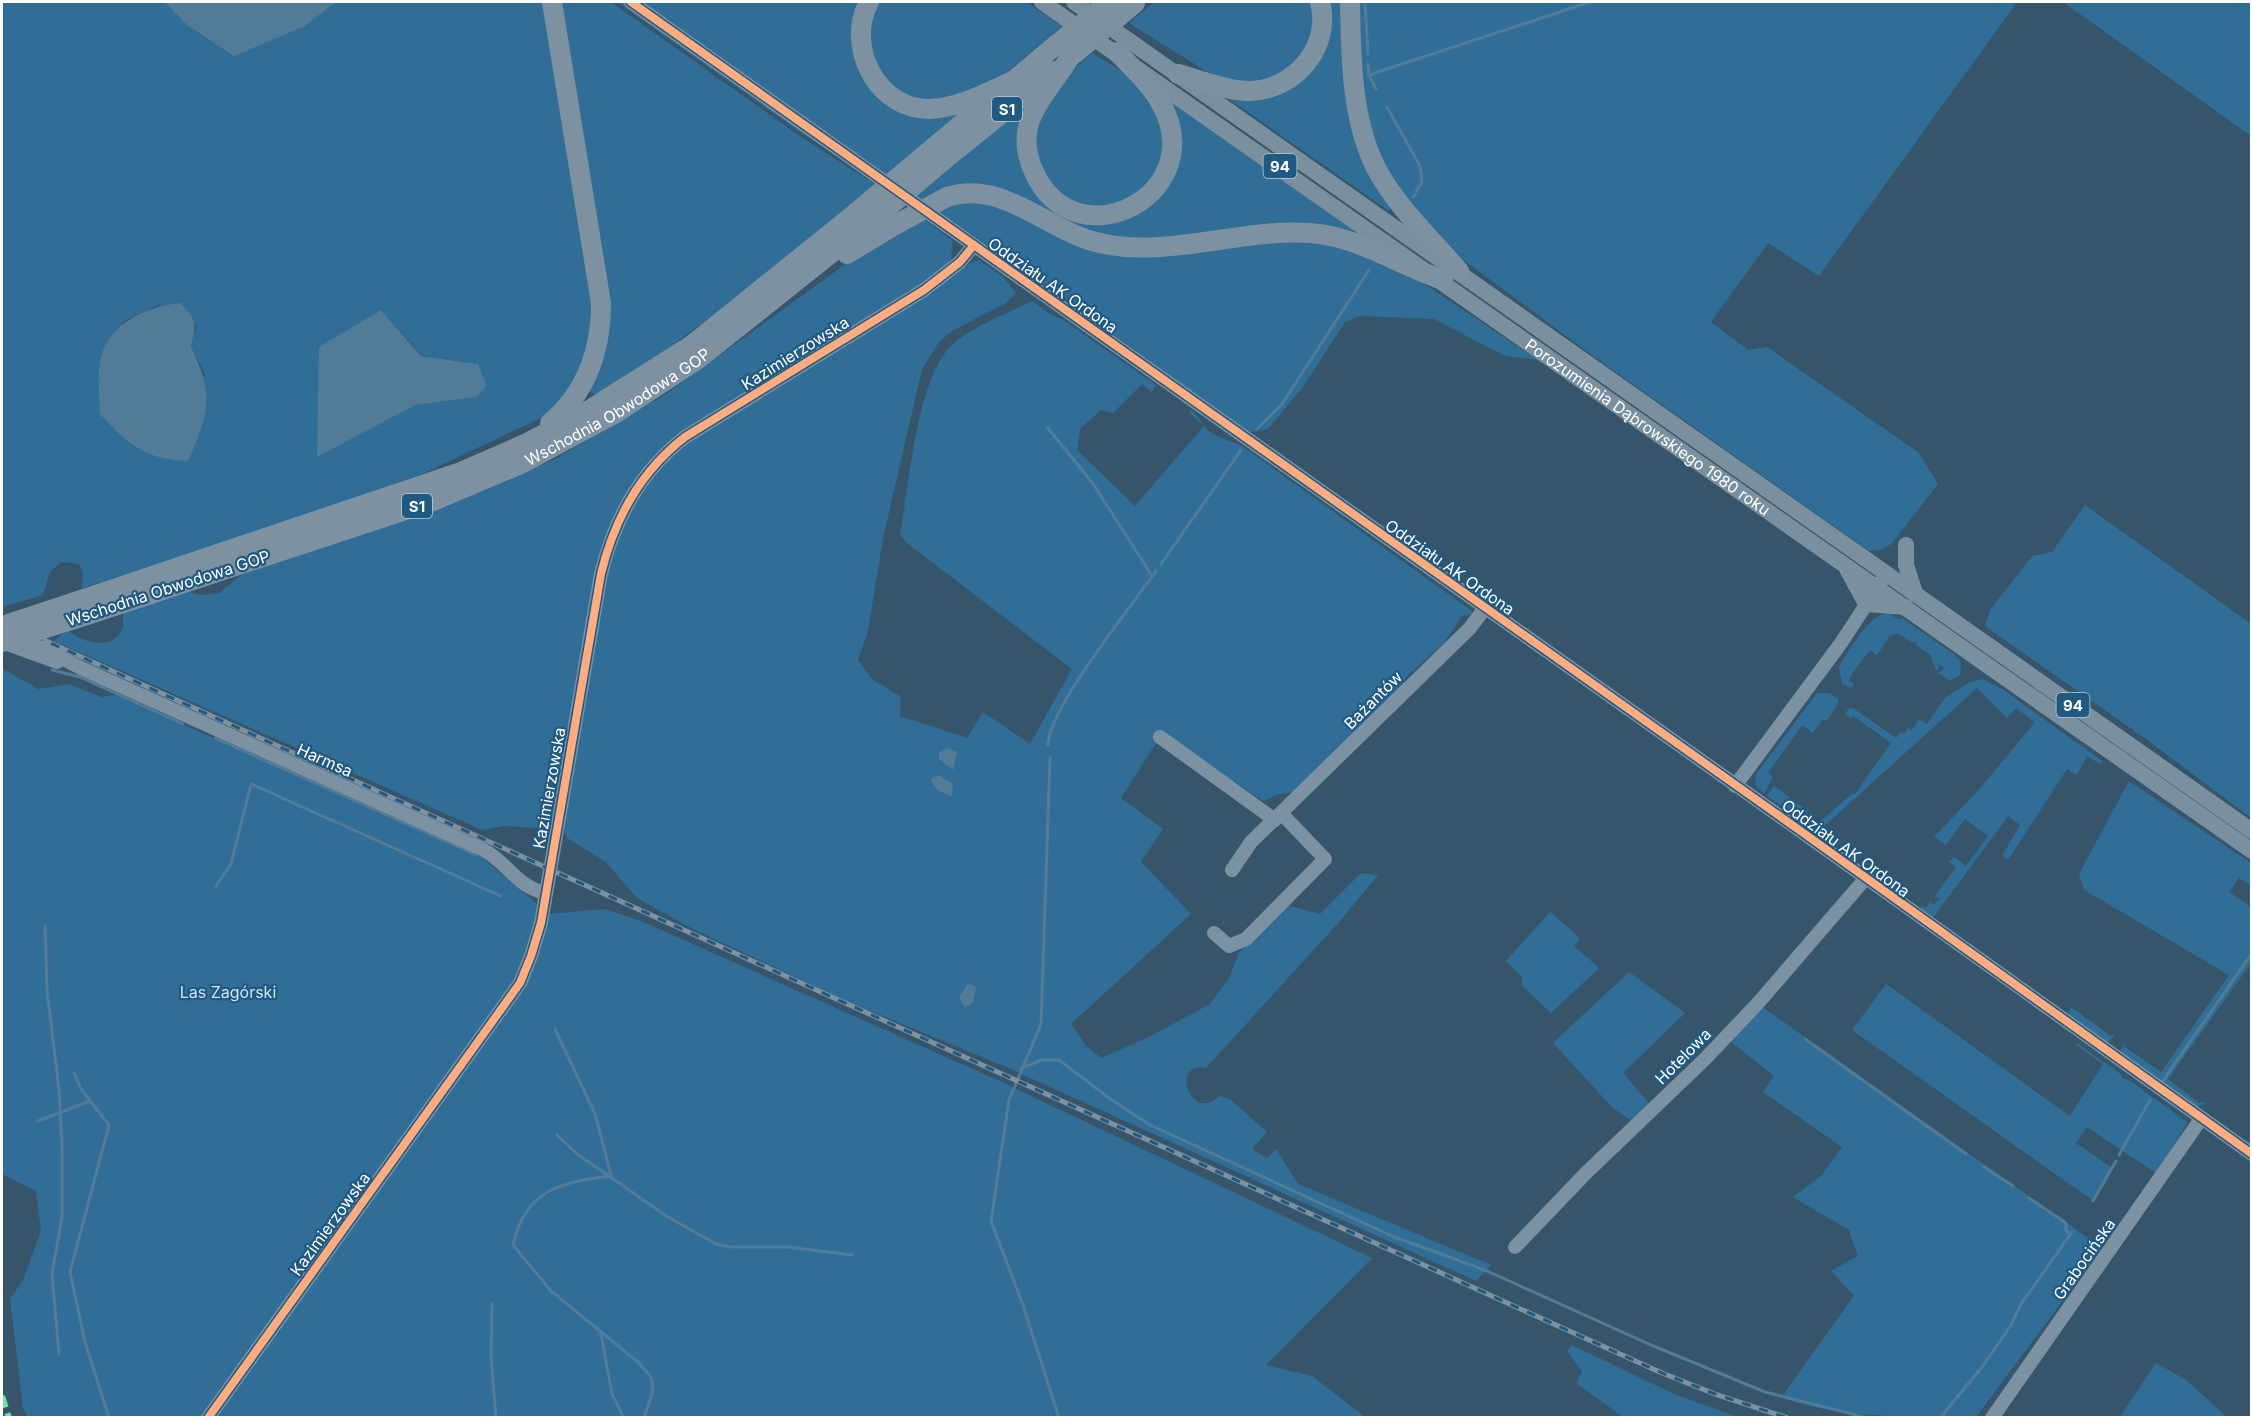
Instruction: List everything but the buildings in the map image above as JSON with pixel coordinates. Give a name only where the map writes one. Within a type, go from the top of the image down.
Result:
[{"type":"highway","points":[[525,444],[564,411],[579,391],[596,352],[601,317],[597,271],[552,2]]},
{"type":"highway","points":[[869,2],[861,19],[860,33],[864,60],[870,73],[881,86],[900,102],[919,108],[947,106],[971,99],[1017,79]]},
{"type":"highway","name":"Wschodnia Obwodowa GOP","points":[[939,154],[1017,79],[1067,52],[1109,2]]},
{"type":"highway","name":"Wschodnia Obwodowa GOP","points":[[2,642],[80,609],[428,484],[525,444],[591,409],[692,345],[863,218],[1067,52],[1136,2]]},
{"type":"highway","points":[[1178,74],[1244,91],[1263,90],[1279,84],[1296,74],[1314,51],[1322,25],[1320,2]]},
{"type":"highway","points":[[1350,2],[1354,79],[1361,127],[1372,158],[1393,193],[1451,276]]},
{"type":"highway","points":[[1067,52],[1030,122],[1027,135],[1031,165],[1043,188],[1061,205],[1082,213],[1114,213],[1139,204],[1148,197],[1167,169],[1173,144],[1170,122],[1158,98],[1117,52]]},
{"type":"highway","points":[[815,268],[842,257],[947,197],[964,193],[981,194],[1024,207],[1086,239],[1120,246],[1175,245],[1262,233],[1319,234],[1451,276]]},
{"type":"highway","name":"Wschodnia Obwodowa GOP","points":[[2,628],[80,609],[433,501],[523,463],[616,413],[697,360],[815,268],[863,218]]},
{"type":"main road","name":"Porozumienia Dąbrowskiego 1980 roku","points":[[1042,2],[1451,276],[1882,580],[2252,831]]},
{"type":"main road","name":"Porozumienia Dąbrowskiego 1980 roku","points":[[1074,2],[1178,74],[1843,563],[1882,580]]},
{"type":"main road","points":[[1843,563],[1866,604],[1911,600],[1905,565],[1906,544]]},
{"type":"main road","name":"Porozumienia Dąbrowskiego 1980 roku","points":[[1911,600],[2252,851]]},
{"type":"street","name":"Oddziału AK Ordona","points":[[631,2],[2252,1155]]},
{"type":"street","name":"Kazimierzowska","points":[[208,1418],[520,983],[541,923],[601,574],[620,521],[640,484],[666,453],[685,437],[924,290],[960,262],[974,245]]},
{"type":"street","points":[[1736,786],[1882,580]]},
{"type":"street","name":"Bażantów","points":[[1232,870],[1251,842],[1470,628],[1485,608]]},
{"type":"street","name":"Harmsa","points":[[2,628],[82,669],[482,849],[499,859],[525,887],[545,893]]},
{"type":"street","name":"Harmsa","points":[[2,642],[33,655],[82,669]]},
{"type":"street","points":[[1160,737],[1279,817],[1325,859],[1246,939],[1230,946],[1214,933]]},
{"type":"street","name":"Hotelowa","points":[[1515,1247],[1759,1002],[1865,879]]},
{"type":"street","name":"Grabocińska","points":[[1992,1418],[2201,1119]]},
{"type":"green space","points":[[2,2],[225,2],[194,30],[209,39],[305,26],[336,2],[545,2],[596,305],[586,366],[554,409],[541,418],[422,474],[273,527],[82,588],[83,572],[79,564],[61,562],[50,572],[43,595],[2,607]],"holes":[[[158,305],[197,326],[191,346],[206,377],[107,342],[124,321]],[[381,310],[422,356],[478,364],[476,397],[415,405]]]},
{"type":"green space","points":[[557,2],[611,2],[801,137],[876,185],[732,302],[621,382],[596,395],[589,391],[603,345]]},
{"type":"green space","points":[[617,2],[624,2],[859,170],[803,134]]},
{"type":"green space","points":[[640,2],[864,2],[881,96],[972,107],[886,177]]},
{"type":"green space","points":[[876,2],[1026,2],[1062,26],[997,80],[974,93],[929,103],[894,91],[869,52],[870,16]]},
{"type":"green space","points":[[1154,2],[1316,2],[1317,15],[1306,55],[1270,83],[1222,81],[1129,23]]},
{"type":"green space","points":[[1328,2],[1344,2],[1346,66],[1393,204],[1389,211],[1219,92],[1287,89]]},
{"type":"green space","points":[[1356,2],[2017,2],[1819,276],[1768,243],[1711,322],[1748,350],[1767,347],[1919,453],[1938,484],[1892,543],[1882,550],[1869,551],[1593,356],[1465,261],[1438,237],[1403,198],[1378,154],[1361,86]]},
{"type":"green space","points":[[2063,2],[2251,2],[2251,136]]},
{"type":"green space","points":[[1092,53],[1133,78],[1143,88],[1167,136],[1153,184],[1105,211],[1061,199],[1036,161],[1035,125],[1067,74]]},
{"type":"green space","points":[[1161,90],[1374,242],[1340,231],[1148,241],[1101,237],[1017,198],[922,200],[915,195],[1037,95],[1024,124],[1048,203],[1139,213],[1158,194],[1173,168],[1180,145],[1178,124]]},
{"type":"green space","points":[[961,200],[1008,208],[1078,241],[1316,238],[1411,275],[1538,360],[1505,356],[1434,319],[1360,316],[1345,322],[1303,387],[1268,429],[1248,433],[1036,278],[936,210]]},
{"type":"green space","points":[[921,217],[953,241],[951,259],[938,273],[716,412],[617,514],[551,829],[504,826],[482,830],[54,641],[68,629],[88,641],[104,643],[111,641],[122,630],[123,611],[189,592],[203,595],[219,593],[241,575],[468,497],[555,459],[669,392],[847,263]]},
{"type":"green space","points":[[979,260],[1003,277],[1016,293],[1006,303],[952,331],[939,342],[922,369],[883,538],[868,631],[858,660],[872,679],[901,697],[900,716],[967,738],[983,712],[1030,744],[1072,669],[908,544],[900,535],[922,407],[939,362],[951,346],[969,332],[1032,301],[1065,321],[1156,385],[1152,392],[1142,384],[1113,413],[1101,410],[1080,429],[1077,450],[1135,506],[1204,426],[1189,413],[1191,410],[1210,432],[1242,446],[1476,614],[1462,616],[1444,643],[1407,676],[1397,691],[1299,792],[1279,794],[1263,801],[1233,781],[1158,740],[1121,798],[1163,829],[1141,862],[1191,914],[1071,1024],[1086,1046],[1101,1058],[1149,1037],[1210,1004],[1229,978],[1239,953],[1285,905],[1320,914],[1361,873],[1378,875],[1340,921],[1206,1068],[1199,1067],[1189,1073],[1187,1084],[1189,1091],[1199,1103],[1209,1103],[1220,1096],[1231,1100],[1267,1132],[1252,1149],[1267,1158],[1276,1149],[1298,1184],[1491,1265],[1476,1281],[1006,1067],[849,1002],[691,928],[637,898],[606,862],[567,838],[564,829],[609,561],[617,537],[642,490],[666,459],[706,429],[931,291],[970,263]]},
{"type":"green space","points":[[2085,505],[2251,624],[2251,818],[2146,739],[1985,626],[1990,610],[2032,556],[2052,552]]},
{"type":"green space","points":[[1888,613],[1900,620],[1902,618],[1955,655],[1961,662],[1960,675],[1950,681],[1938,673],[1944,668],[1939,665],[1937,672],[1930,655],[1916,645],[1917,642],[1913,643],[1897,633],[1890,636],[1877,655],[1870,650],[1851,676],[1849,681],[1854,684],[1852,688],[1842,684],[1839,666],[1866,626],[1880,615]]},
{"type":"green space","name":"Las Zagórski","points":[[2,668],[38,689],[70,684],[101,697],[116,695],[479,855],[537,904],[531,944],[514,981],[201,1417],[28,1417],[23,1408],[10,1299],[23,1280],[41,1231],[36,1191],[2,1174]]},
{"type":"green space","points":[[1983,679],[2005,691],[2102,761],[2100,764],[2087,756],[2077,775],[2067,769],[2008,860],[2002,856],[2020,825],[2008,816],[1933,918],[1922,910],[1921,906],[1926,908],[1930,902],[1934,905],[1940,898],[1934,897],[1956,867],[1949,862],[1954,857],[1966,866],[1988,836],[1965,819],[1946,845],[1934,837],[1977,792],[2035,722],[2016,708],[2007,718],[1977,688],[1821,829],[1835,841],[1834,843],[1817,831],[1816,825],[1853,793],[1855,794],[1891,743],[1853,716],[1851,718],[1845,714],[1849,708],[1853,708],[1896,738],[1901,732],[1904,734],[1908,728],[1912,730],[1919,719],[1927,724],[1945,698],[1970,682]]},
{"type":"green space","points":[[1817,693],[1829,693],[1838,698],[1838,704],[1827,721],[1823,719],[1813,733],[1802,725],[1768,773],[1773,777],[1764,794],[1755,784],[1756,774]]},
{"type":"green space","points":[[2129,781],[2251,863],[2251,886],[2239,878],[2229,892],[2251,907],[2251,963],[2168,1079],[2199,1103],[2207,1102],[2197,1108],[2120,1053],[2125,1039],[2124,1046],[2161,1072],[2229,975],[2084,890],[2079,874]]},
{"type":"green space","points":[[1774,786],[1808,811],[1802,817],[1797,816],[1767,796]]},
{"type":"green space","points":[[605,909],[641,921],[1002,1082],[1372,1258],[1266,1365],[1312,1376],[1365,1417],[215,1418],[492,1032],[547,914]]},
{"type":"green space","points":[[1550,912],[1580,938],[1574,946],[1599,968],[1551,1013],[1521,985],[1523,978],[1506,961]]},
{"type":"green space","points":[[1629,972],[1685,1013],[1623,1073],[1651,1106],[1632,1121],[1613,1108],[1553,1043]]},
{"type":"green space","points":[[1886,984],[2070,1116],[2103,1064],[2076,1045],[2077,1043],[2122,1075],[2121,1077],[2129,1080],[2187,1122],[2186,1126],[2156,1173],[2087,1127],[2076,1143],[2112,1168],[2092,1200],[1852,1030]]},
{"type":"green space","points":[[1761,1006],[2102,1248],[1976,1417],[1879,1416],[1808,1406],[1786,1399],[1785,1392],[1854,1296],[1831,1271],[1858,1256],[1849,1230],[1793,1197],[1821,1176],[1842,1147],[1763,1092],[1774,1076],[1730,1041]]},
{"type":"green space","points":[[2071,1007],[2111,1036],[2116,1033],[2107,1044],[2068,1014]]},
{"type":"green space","points":[[1572,1345],[1674,1394],[1737,1417],[1623,1417],[1576,1383],[1582,1371],[1567,1351]]},
{"type":"green space","points":[[2156,1363],[2186,1380],[2227,1417],[2120,1417]]},
{"type":"shaded area","points":[[165,2],[336,2],[305,26],[234,56],[187,25]]},
{"type":"shaded area","points":[[180,303],[194,323],[191,346],[206,391],[205,416],[188,461],[160,457],[138,448],[100,414],[100,362],[104,348],[111,337],[119,327],[141,313]]},
{"type":"shaded area","points":[[381,310],[421,356],[478,364],[487,386],[476,397],[415,405],[317,457],[319,347]]},
{"type":"shaded area","points":[[947,748],[957,752],[953,770],[939,759],[939,753]]},
{"type":"shaded area","points":[[939,775],[953,784],[952,796],[941,792],[934,785],[931,779]]},
{"type":"shaded area","points":[[968,983],[976,987],[973,1003],[965,1007],[959,998]]},
{"type":"waterway","points":[[1365,2],[1368,54]]},
{"type":"waterway","points":[[1376,89],[1369,75],[1590,2]]},
{"type":"waterway","points":[[1368,64],[1369,75]]},
{"type":"waterway","points":[[1387,107],[1420,166],[1422,182],[1413,197]]},
{"type":"waterway","points":[[1257,429],[1282,404],[1369,270]]},
{"type":"waterway","points":[[1047,427],[1094,485],[1152,576]]},
{"type":"waterway","points":[[1161,564],[1241,450]]},
{"type":"waterway","points":[[1048,745],[1052,728],[1076,683],[1156,571]]},
{"type":"waterway","points":[[52,670],[80,677],[183,724]]},
{"type":"waterway","points":[[215,738],[476,855]]},
{"type":"waterway","points":[[1050,758],[1041,1024],[1009,1100],[991,1221],[1023,1305],[1059,1418]]},
{"type":"waterway","points":[[216,886],[231,864],[251,784],[501,896]]},
{"type":"waterway","points":[[45,926],[47,990],[59,1090],[62,1146],[62,1217],[52,1274],[59,1354]]},
{"type":"waterway","points":[[2160,1085],[2252,953]]},
{"type":"waterway","points":[[555,1029],[595,1114],[611,1175]]},
{"type":"waterway","points":[[1805,1039],[1966,1154]]},
{"type":"waterway","points":[[1021,1068],[1042,1060],[1059,1060],[1109,1098],[1150,1125],[1392,1236],[1487,1271],[1651,1345],[1765,1392],[1868,1418]]},
{"type":"waterway","points":[[74,1073],[81,1089],[109,1125],[70,1272],[85,1342],[109,1418]]},
{"type":"waterway","points":[[2119,1155],[2150,1100]]},
{"type":"waterway","points":[[38,1121],[90,1101]]},
{"type":"waterway","points":[[557,1135],[577,1154],[668,1217],[716,1244],[732,1247],[788,1247],[852,1255]]},
{"type":"waterway","points":[[2093,1201],[2116,1161]]},
{"type":"waterway","points":[[1984,1167],[2013,1186]]},
{"type":"waterway","points":[[611,1176],[577,1181],[548,1192],[536,1200],[526,1211],[513,1245],[551,1291],[638,1362],[651,1377],[653,1390],[644,1418]]},
{"type":"waterway","points":[[2029,1198],[2066,1223],[2066,1230],[2070,1235]]},
{"type":"waterway","points":[[1940,1418],[1982,1367],[2011,1325],[2021,1304],[2072,1232]]},
{"type":"waterway","points":[[492,1304],[491,1357],[496,1418]]},
{"type":"waterway","points":[[601,1334],[612,1394],[624,1418]]},
{"type":"railway","points":[[2,621],[1662,1373],[1715,1394],[1788,1418]]},
{"type":"marked path","points":[[2,1396],[9,1418]]},
{"type":"cycle path","points":[[631,2],[2252,1154]]},
{"type":"cycle path","points":[[208,1418],[520,983],[541,923],[601,574],[613,535],[631,498],[655,465],[685,437],[924,290],[960,262],[974,245]]}]
